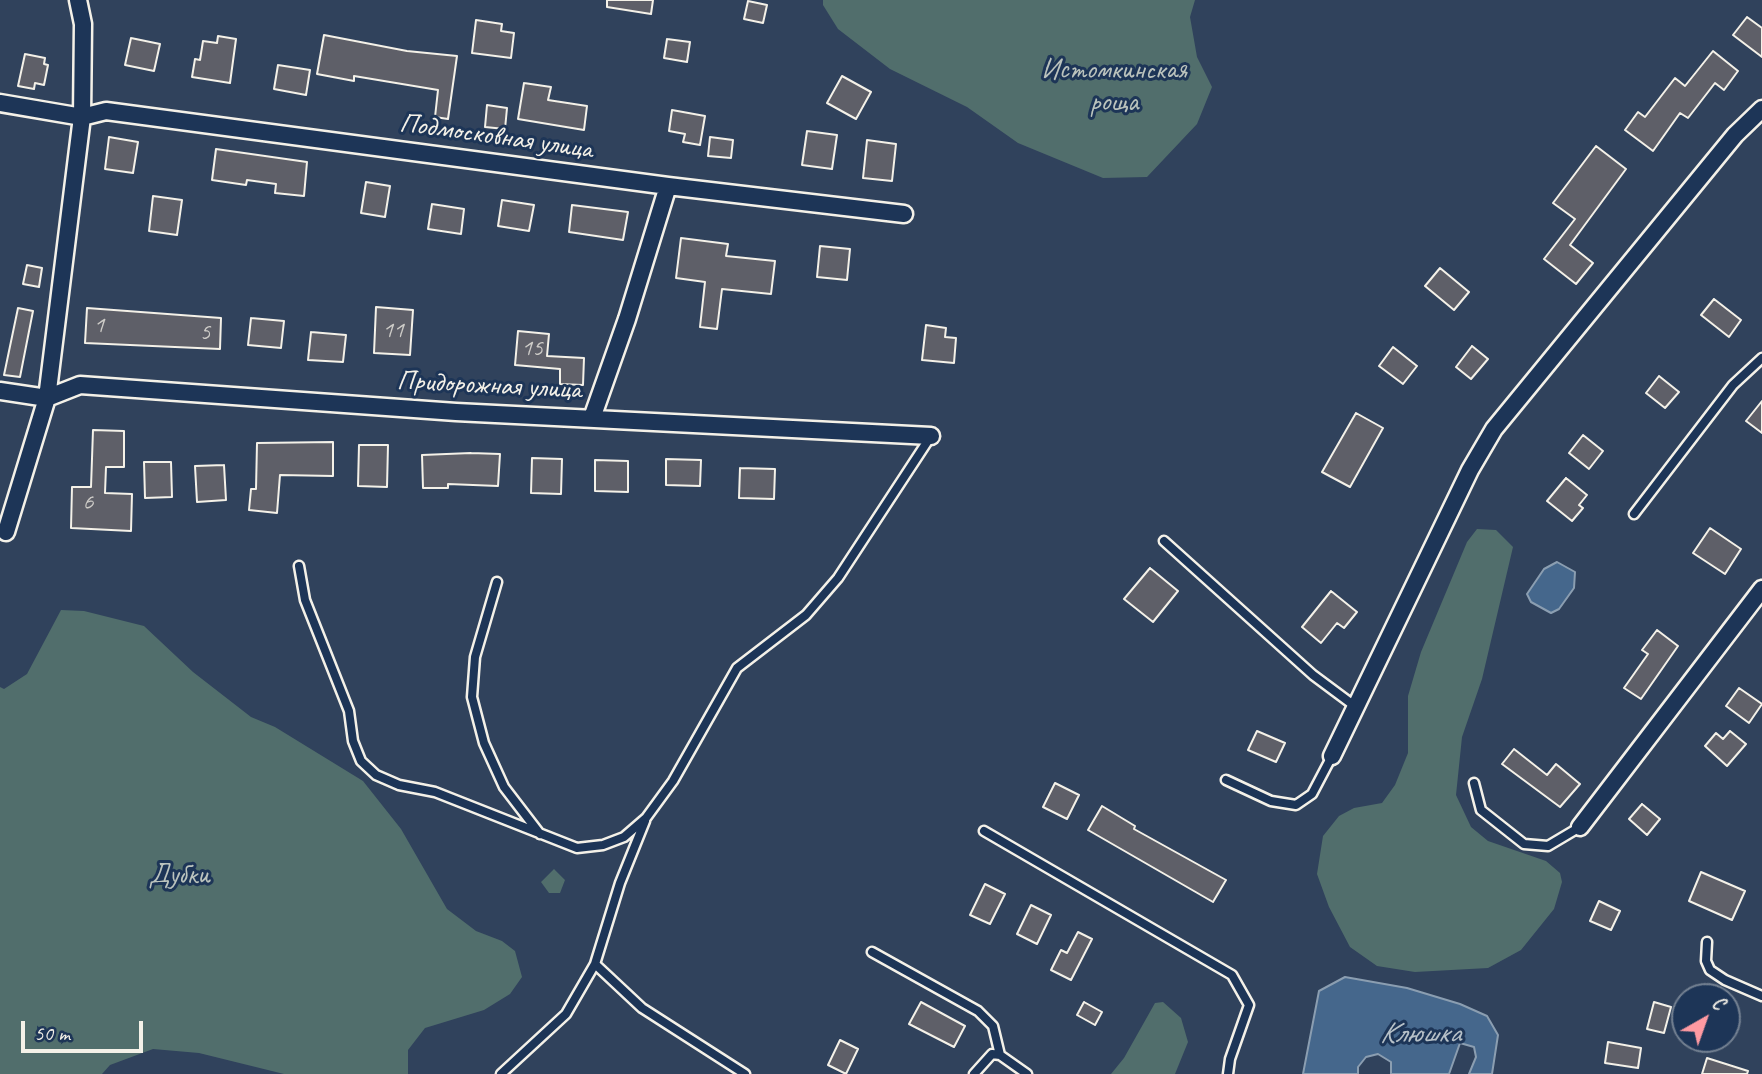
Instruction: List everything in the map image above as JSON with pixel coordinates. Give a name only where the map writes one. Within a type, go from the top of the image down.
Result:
[{"type":"street","points":[[5,532],[47,398],[82,117],[83,24],[78,0]]},
{"type":"street","name":"Подмосковная улица","points":[[0,103],[82,117],[106,111],[668,186],[904,214]]},
{"type":"street","points":[[1332,756],[1470,470],[1494,429],[1735,135],[1762,109]]},
{"type":"street","points":[[592,418],[627,319],[668,186]]},
{"type":"street","name":"Придорожная улица","points":[[47,398],[80,385],[216,397],[931,436]]},
{"type":"street","points":[[0,391],[47,398]]},
{"type":"street","points":[[1580,827],[1762,589]]},
{"type":"lane","points":[[1634,514],[1733,385],[1762,358]]},
{"type":"lane","points":[[299,566],[305,600],[349,711],[353,741],[361,761],[376,775],[398,785],[435,792],[577,848],[603,845],[624,837],[646,818],[673,781],[737,668],[806,615],[829,588],[931,436]]},
{"type":"lane","points":[[1164,541],[1313,675],[1356,707]]},
{"type":"lane","points":[[497,582],[475,657],[472,696],[484,743],[504,786],[540,834]]},
{"type":"lane","points":[[1226,780],[1271,801],[1296,805],[1312,794],[1332,756]]},
{"type":"lane","points":[[1474,783],[1481,810],[1524,844],[1548,846],[1580,827]]},
{"type":"lane","points":[[501,1074],[566,1014],[595,964],[620,883],[646,818]]},
{"type":"lane","points":[[984,831],[1232,975],[1248,1005],[1230,1059],[1228,1074]]},
{"type":"lane","points":[[1707,942],[1706,961],[1710,970],[1725,980],[1762,996]]},
{"type":"lane","points":[[872,952],[978,1011],[993,1026],[1000,1055]]},
{"type":"lane","points":[[595,964],[642,1008],[745,1074]]},
{"type":"lane","points":[[974,1074],[992,1054],[1000,1055],[1027,1074]]},
{"type":"green space","name":"Истомкинская роща","points":[[823,0],[1195,0],[1190,17],[1197,57],[1212,87],[1197,124],[1147,177],[1103,178],[1018,143],[967,107],[890,69],[838,29],[823,5]]},
{"type":"green space","points":[[1477,529],[1496,530],[1513,547],[1482,679],[1462,737],[1456,795],[1471,827],[1488,841],[1546,861],[1560,873],[1562,882],[1554,909],[1521,950],[1488,968],[1415,972],[1377,966],[1350,947],[1329,907],[1317,874],[1323,836],[1339,816],[1354,808],[1382,803],[1395,785],[1408,753],[1408,696],[1421,652],[1467,542]]},
{"type":"green space","name":"Дубки","points":[[61,610],[84,611],[144,626],[193,672],[251,717],[275,727],[363,781],[401,829],[447,909],[476,931],[502,941],[515,951],[522,977],[510,994],[484,1010],[425,1028],[408,1050],[408,1074],[284,1074],[199,1053],[153,1049],[110,1065],[102,1074],[0,1074],[0,687],[4,689],[27,674]]},
{"type":"green space","points":[[554,869],[565,880],[560,893],[549,893],[541,882]]},
{"type":"green space","points":[[1163,1002],[1181,1018],[1188,1042],[1175,1074],[1111,1074],[1124,1058],[1155,1003]]},
{"type":"water","points":[[1557,562],[1575,572],[1574,588],[1559,609],[1551,613],[1531,602],[1527,594],[1544,569]]},
{"type":"water","name":"Клюшка","points":[[1345,977],[1407,988],[1460,1004],[1487,1016],[1498,1035],[1492,1074],[1469,1074],[1476,1057],[1474,1047],[1460,1043],[1449,1074],[1391,1074],[1391,1062],[1378,1054],[1366,1057],[1358,1067],[1358,1074],[1303,1074],[1319,991]]},
{"type":"building","points":[[607,0],[653,0],[651,14],[607,7]]},
{"type":"building","points":[[748,1],[767,5],[763,23],[744,19]]},
{"type":"building","points":[[1747,17],[1762,28],[1762,57],[1733,35]]},
{"type":"building","points":[[476,20],[502,24],[501,31],[514,33],[511,58],[472,53]]},
{"type":"building","points":[[324,35],[407,51],[457,56],[448,119],[435,117],[438,90],[354,76],[354,81],[317,74]]},
{"type":"building","points":[[218,36],[236,39],[230,83],[192,77],[195,59],[200,60],[203,41],[217,43]]},
{"type":"building","points":[[131,38],[160,44],[154,71],[125,65]]},
{"type":"building","points":[[667,39],[690,42],[687,62],[664,58]]},
{"type":"building","points":[[1713,51],[1738,71],[1724,90],[1715,83],[1688,118],[1680,113],[1653,151],[1625,130],[1638,112],[1645,117],[1675,78],[1685,86]]},
{"type":"building","points":[[25,54],[45,58],[44,64],[48,65],[44,85],[35,83],[34,89],[18,86]]},
{"type":"building","points":[[278,65],[310,70],[306,95],[274,89]]},
{"type":"building","points":[[842,76],[871,92],[856,119],[827,103]]},
{"type":"building","points":[[524,83],[551,87],[548,100],[587,106],[584,130],[518,119]]},
{"type":"building","points":[[487,105],[507,108],[505,129],[485,127]]},
{"type":"building","points":[[672,110],[705,116],[700,145],[683,142],[685,134],[669,131]]},
{"type":"building","points":[[807,131],[837,135],[832,169],[802,165]]},
{"type":"building","points":[[109,137],[138,142],[133,173],[105,169]]},
{"type":"building","points":[[710,137],[733,140],[731,158],[708,156]]},
{"type":"building","points":[[867,140],[896,144],[892,181],[863,178]]},
{"type":"building","points":[[1596,146],[1626,169],[1570,245],[1593,263],[1576,284],[1544,259],[1575,219],[1553,203]]},
{"type":"building","points":[[216,149],[307,162],[304,196],[275,193],[276,184],[247,180],[246,185],[212,180]]},
{"type":"building","points":[[366,182],[390,186],[385,217],[361,213]]},
{"type":"building","points":[[153,196],[182,200],[177,235],[149,231]]},
{"type":"building","points":[[502,200],[534,205],[529,231],[498,226]]},
{"type":"building","points":[[432,204],[464,209],[461,234],[428,229]]},
{"type":"building","points":[[572,205],[628,212],[623,240],[569,232]]},
{"type":"building","points":[[681,238],[728,244],[726,256],[775,261],[771,294],[722,289],[717,329],[700,327],[705,282],[676,278]]},
{"type":"building","points":[[820,246],[850,249],[847,280],[817,277]]},
{"type":"building","points":[[27,265],[42,268],[39,287],[23,284]]},
{"type":"building","points":[[1440,268],[1469,292],[1454,310],[1425,286]]},
{"type":"building","points":[[1714,299],[1741,320],[1729,337],[1701,315]]},
{"type":"building","points":[[376,307],[413,310],[410,355],[374,353]]},
{"type":"building","points":[[18,308],[33,311],[20,377],[4,375]]},
{"type":"building","points":[[87,308],[221,318],[220,349],[85,343]]},
{"type":"building","points":[[251,318],[284,321],[281,348],[248,345]]},
{"type":"building","points":[[926,325],[946,328],[945,337],[956,338],[954,363],[922,360]]},
{"type":"building","points":[[518,331],[549,334],[547,356],[584,358],[583,385],[560,384],[560,369],[515,365]]},
{"type":"building","points":[[311,332],[346,335],[343,362],[308,360]]},
{"type":"building","points":[[1472,346],[1488,359],[1471,379],[1456,367]]},
{"type":"building","points":[[1393,347],[1417,366],[1403,384],[1379,366]]},
{"type":"building","points":[[1659,376],[1679,392],[1665,408],[1646,393]]},
{"type":"building","points":[[1762,401],[1762,433],[1746,421]]},
{"type":"building","points":[[1356,413],[1383,428],[1350,487],[1322,472]]},
{"type":"building","points":[[93,430],[124,431],[124,467],[106,467],[105,493],[132,494],[131,531],[71,528],[72,487],[91,487]]},
{"type":"building","points":[[1583,435],[1603,451],[1589,469],[1569,453]]},
{"type":"building","points":[[333,442],[333,476],[280,475],[277,513],[249,510],[251,489],[256,489],[257,443]]},
{"type":"building","points":[[359,445],[388,445],[387,487],[358,486]]},
{"type":"building","points":[[500,454],[498,486],[448,484],[448,488],[423,488],[422,455]]},
{"type":"building","points":[[532,458],[562,459],[561,494],[531,493]]},
{"type":"building","points":[[666,459],[701,460],[700,486],[666,485]]},
{"type":"building","points":[[595,460],[628,461],[628,492],[595,491]]},
{"type":"building","points":[[144,462],[171,462],[172,497],[145,498]]},
{"type":"building","points":[[224,465],[226,500],[197,502],[195,466]]},
{"type":"building","points":[[740,468],[775,469],[774,499],[739,498]]},
{"type":"building","points":[[1566,478],[1587,495],[1579,505],[1583,508],[1572,521],[1547,501]]},
{"type":"building","points":[[1710,528],[1741,549],[1725,574],[1693,553]]},
{"type":"building","points":[[1150,568],[1178,591],[1153,622],[1124,599]]},
{"type":"building","points":[[1331,591],[1357,612],[1344,628],[1337,623],[1321,643],[1302,627]]},
{"type":"building","points":[[1657,630],[1678,646],[1641,699],[1624,688],[1648,654],[1642,650]]},
{"type":"building","points":[[1739,688],[1762,704],[1749,723],[1726,706]]},
{"type":"building","points":[[1257,731],[1285,743],[1276,762],[1248,750]]},
{"type":"building","points":[[1730,731],[1746,744],[1727,766],[1705,746],[1716,733],[1723,739]]},
{"type":"building","points":[[1514,749],[1547,775],[1556,764],[1580,784],[1560,807],[1502,764]]},
{"type":"building","points":[[1055,783],[1079,795],[1067,819],[1043,807]]},
{"type":"building","points":[[1642,804],[1660,819],[1647,835],[1629,819]]},
{"type":"building","points":[[1102,806],[1135,826],[1134,829],[1226,880],[1213,902],[1088,830]]},
{"type":"building","points":[[1701,872],[1745,891],[1732,920],[1689,901]]},
{"type":"building","points":[[985,884],[1005,894],[990,924],[970,915]]},
{"type":"building","points":[[1599,901],[1620,911],[1611,930],[1590,921]]},
{"type":"building","points":[[1031,905],[1051,915],[1037,944],[1017,934]]},
{"type":"building","points":[[1078,932],[1092,939],[1071,980],[1051,970],[1061,950],[1067,953]]},
{"type":"building","points":[[921,1002],[965,1026],[954,1047],[909,1024]]},
{"type":"building","points":[[1084,1002],[1102,1012],[1095,1025],[1077,1015]]},
{"type":"building","points":[[1654,1002],[1671,1007],[1664,1033],[1647,1029]]},
{"type":"building","points":[[840,1040],[858,1049],[846,1074],[828,1065]]},
{"type":"building","points":[[1608,1042],[1641,1048],[1638,1068],[1605,1063]]},
{"type":"building","points":[[1707,1058],[1748,1071],[1747,1074],[1702,1074]]}]
